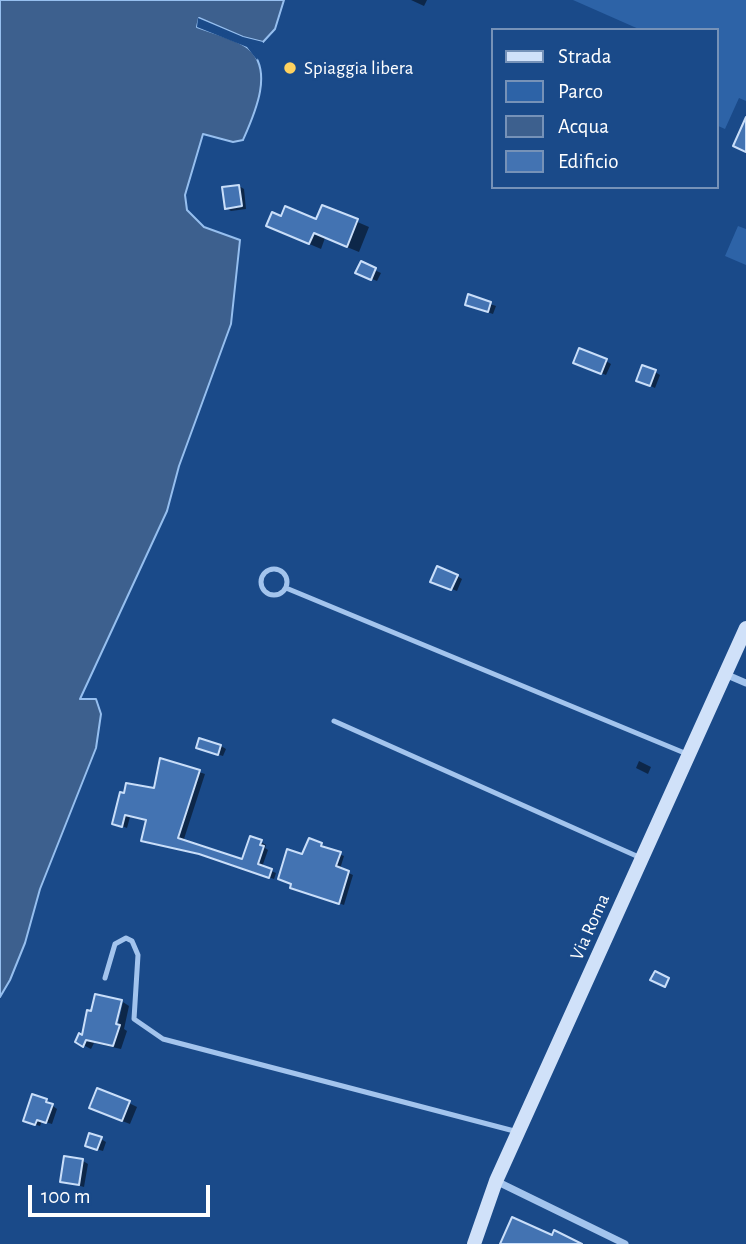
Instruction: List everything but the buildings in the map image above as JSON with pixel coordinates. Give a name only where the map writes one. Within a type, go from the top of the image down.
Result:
[{"type":"street","name":"Via Roma","points":[[474,1244],[496,1181],[746,628]]},
{"type":"street","points":[[726,674],[746,683]]},
{"type":"street","points":[[496,1181],[625,1244]]},
{"type":"lane","points":[[269,569],[278,569],[287,579],[286,588],[280,594],[268,593],[261,583],[262,575],[269,569]]},
{"type":"lane","points":[[286,588],[689,755]]},
{"type":"lane","points":[[334,722],[642,858]]},
{"type":"lane","points":[[106,978],[115,944],[126,938],[132,941],[138,955],[134,1019],[163,1039],[518,1132]]},
{"type":"green space","points":[[573,0],[746,0],[746,101],[739,98],[725,129],[718,126],[718,28],[636,28]]},
{"type":"green space","points":[[738,226],[746,229],[746,265],[725,256]]},
{"type":"water","points":[[0,0],[284,0],[275,29],[263,42],[243,37],[199,18],[197,27],[248,48],[256,57],[260,68],[257,106],[243,140],[233,142],[203,134],[185,195],[187,210],[204,227],[240,240],[231,324],[179,466],[167,511],[80,699],[96,699],[101,714],[96,748],[40,889],[25,943],[0,997]]},
{"type":"pier","points":[[198,18],[243,37],[263,42],[262,45],[242,40],[201,23],[249,44],[259,56],[257,60],[247,47],[197,27]]},
{"type":"place","name":"Spiaggia libera","points":[[290,68]]}]
